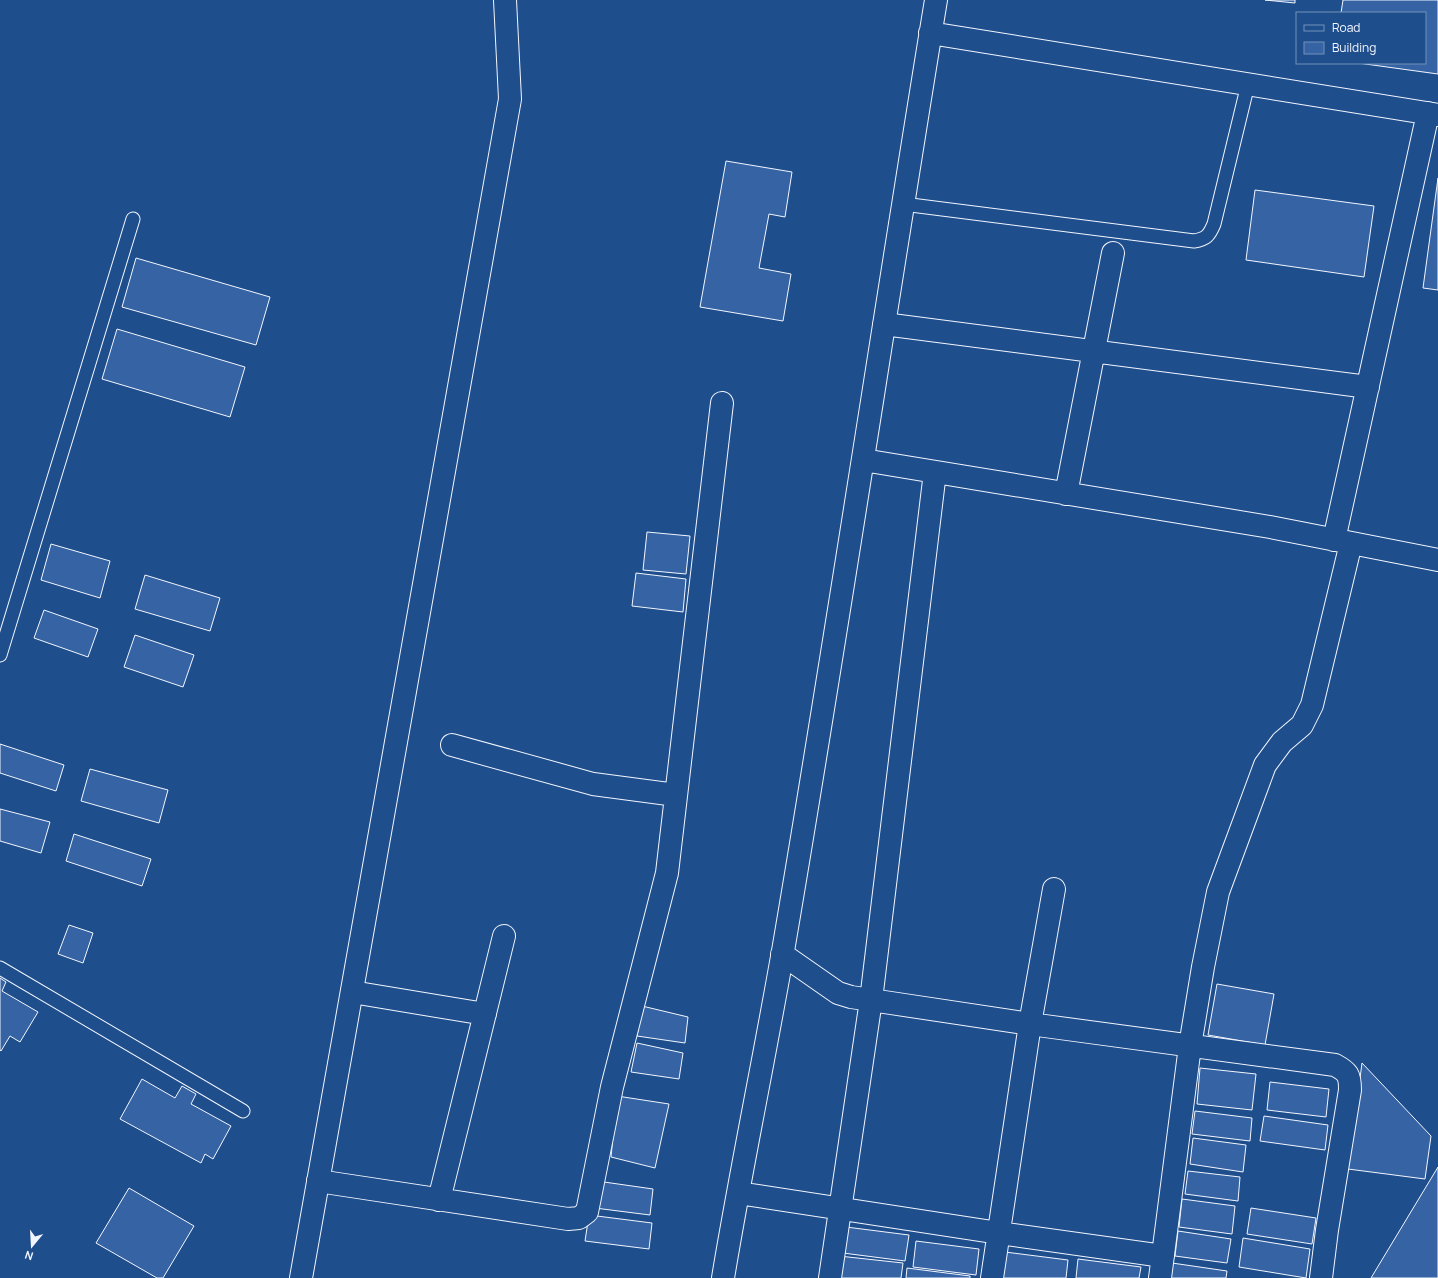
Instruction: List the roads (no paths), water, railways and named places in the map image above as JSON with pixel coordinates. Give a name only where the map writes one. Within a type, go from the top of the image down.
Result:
[{"type":"street","points":[[301,1278],[510,99],[505,0]]},
{"type":"street","points":[[723,1278],[782,954],[863,460],[936,0]]},
{"type":"street","points":[[930,33],[1433,114],[1368,387],[1343,541],[1312,705],[1302,725],[1282,742],[1265,765],[1218,892],[1203,967],[1190,1046],[1160,1278]]},
{"type":"street","points":[[1066,494],[1113,253]]},
{"type":"street","points":[[884,324],[1368,387]]},
{"type":"street","points":[[318,1181],[568,1219],[579,1218],[587,1212],[612,1088],[667,873],[722,403]]},
{"type":"street","points":[[863,460],[1270,527],[1438,560]]},
{"type":"street","points":[[830,1278],[871,1000],[935,472]]},
{"type":"street","points":[[452,745],[593,784],[676,795]]},
{"type":"street","points":[[992,1278],[1030,1024],[1054,889]]},
{"type":"street","points":[[439,1200],[504,936]]},
{"type":"street","points":[[782,954],[838,992],[851,997],[1030,1024],[1334,1065],[1343,1069],[1348,1074],[1350,1090],[1326,1230],[1322,1278]]},
{"type":"street","points":[[352,992],[485,1014]]},
{"type":"street","points":[[738,1193],[999,1233],[1163,1256]]},
{"type":"lane","points":[[903,204],[1201,240],[1209,235],[1214,224],[1248,84]]},
{"type":"lane","points":[[0,655],[133,219]]},
{"type":"lane","points":[[0,968],[243,1111]]}]
